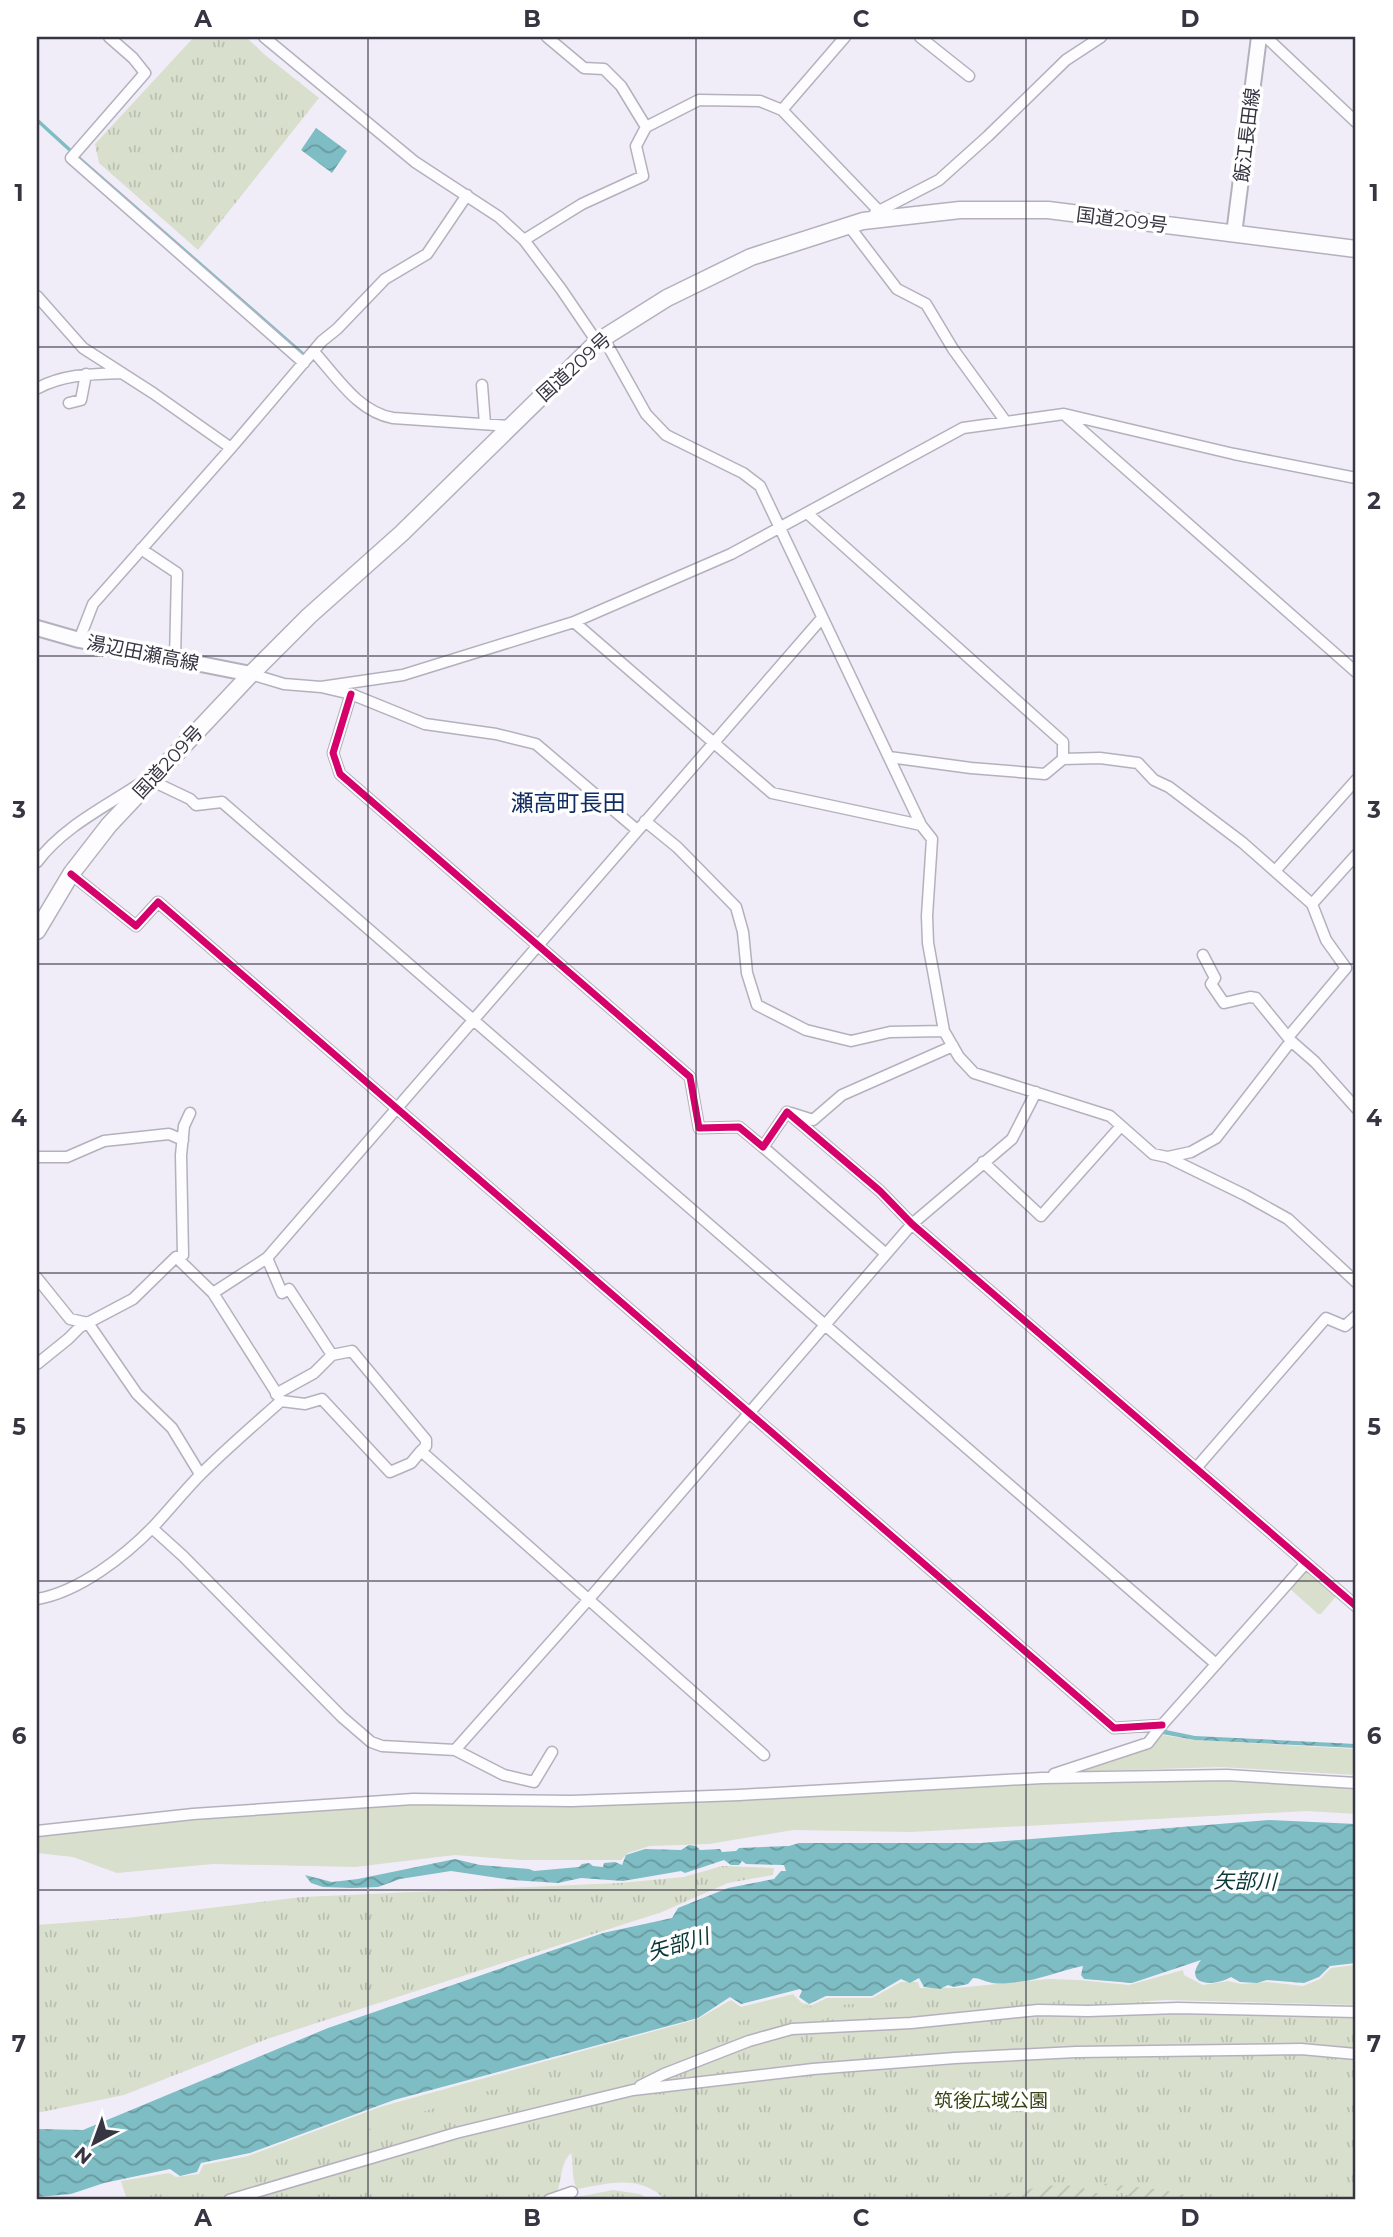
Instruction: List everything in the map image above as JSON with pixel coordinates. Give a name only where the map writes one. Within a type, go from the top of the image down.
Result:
[{"type":"highway","name":"国道209号","points":[[37,932],[72,874],[109,825],[251,674],[309,616],[402,533],[600,340],[667,298],[751,257],[856,224],[960,210],[1048,210],[1356,249]]},
{"type":"main road","name":"飯江長田線","points":[[1234,234],[1259,37]]},
{"type":"main road","name":"湯辺田瀬高線","points":[[37,628],[79,640],[251,674]]},
{"type":"street","points":[[109,37],[133,58],[145,73],[71,158],[304,363]]},
{"type":"street","points":[[264,37],[415,162],[499,217],[524,240],[600,340],[646,414],[666,435],[743,472],[760,486],[921,825],[932,839],[928,943],[944,1031],[959,1057],[974,1073],[1110,1116],[1153,1154],[1167,1157],[1288,1219],[1356,1282]]},
{"type":"street","points":[[547,37],[584,68],[604,69],[621,86],[646,127]]},
{"type":"street","points":[[782,110],[845,37]]},
{"type":"street","points":[[920,37],[969,76]]},
{"type":"street","points":[[1006,422],[953,349],[926,304],[897,289],[856,224],[939,180],[1066,60],[1101,37]]},
{"type":"street","points":[[1266,37],[1356,122]]},
{"type":"street","points":[[524,240],[582,204],[643,176],[636,146],[646,127],[699,100],[760,101],[782,110],[878,210]]},
{"type":"street","points":[[79,640],[93,604],[322,341],[385,279],[427,254],[467,195]]},
{"type":"street","points":[[37,296],[83,348],[231,448]]},
{"type":"street","points":[[314,352],[357,401],[379,416],[510,426]]},
{"type":"street","points":[[38,388],[50,382],[86,374],[123,373]]},
{"type":"street","points":[[69,403],[81,400],[86,374]]},
{"type":"street","points":[[482,385],[485,424]]},
{"type":"street","points":[[1064,414],[1356,672]]},
{"type":"street","points":[[321,687],[404,675],[574,622],[731,554],[963,428],[1064,414],[1234,454],[1356,478]]},
{"type":"street","points":[[807,513],[1063,742],[1063,759]]},
{"type":"street","points":[[141,549],[177,573],[175,659]]},
{"type":"street","points":[[213,1293],[267,1258],[822,618]]},
{"type":"street","points":[[574,622],[772,793],[921,825]]},
{"type":"street","points":[[251,674],[284,684],[321,687],[351,694],[425,724],[496,734],[536,744],[637,830]]},
{"type":"street","points":[[351,694],[333,753],[340,774],[690,1077],[699,1128],[739,1127],[887,1254]]},
{"type":"street","points":[[889,757],[1045,774],[1063,759],[1100,758],[1138,763],[1154,780],[1169,787],[1233,835],[1312,904],[1326,940],[1346,968],[1216,1138],[1191,1152],[1167,1157]]},
{"type":"street","points":[[37,862],[72,828],[152,778],[190,799],[196,806],[222,802],[1216,1664]]},
{"type":"street","points":[[1275,871],[1356,780]]},
{"type":"street","points":[[645,821],[677,847],[736,907],[743,932],[747,973],[757,1005],[806,1030],[851,1041],[890,1032],[944,1031]]},
{"type":"street","points":[[1312,904],[1356,855]]},
{"type":"street","points":[[72,874],[136,926],[158,902],[1114,1728],[1162,1725]]},
{"type":"street","points":[[1203,955],[1215,978],[1211,984],[1224,1003],[1256,998],[1356,1108]]},
{"type":"street","points":[[787,1112],[813,1120],[842,1095],[953,1046]]},
{"type":"street","points":[[455,1750],[589,1599],[912,1224],[1012,1139],[1036,1092]]},
{"type":"street","points":[[763,1147],[787,1112]]},
{"type":"street","points":[[787,1112],[880,1191],[912,1224],[1356,1606]]},
{"type":"street","points":[[37,1364],[80,1327],[133,1299],[176,1257],[183,1255],[183,1140],[184,1126],[190,1113]]},
{"type":"street","points":[[984,1162],[1041,1216],[1121,1126]]},
{"type":"street","points":[[37,1157],[67,1157],[104,1141],[169,1134],[183,1140]]},
{"type":"street","points":[[37,1599],[87,1580],[109,1564],[152,1528],[200,1475],[279,1397],[314,1373],[332,1355],[352,1351],[426,1440],[426,1446],[411,1463],[390,1472],[322,1399],[305,1404],[279,1397],[213,1293],[176,1257]]},
{"type":"street","points":[[267,1258],[282,1293],[289,1289],[332,1355]]},
{"type":"street","points":[[37,1278],[69,1319],[88,1323],[136,1394],[172,1428],[200,1475]]},
{"type":"street","points":[[1197,1467],[1326,1318],[1345,1326],[1356,1315]]},
{"type":"street","points":[[421,1451],[764,1755]]},
{"type":"street","points":[[152,1528],[342,1717],[371,1742],[382,1746],[455,1750],[504,1774],[534,1782],[552,1752]]},
{"type":"street","points":[[1042,1778],[1148,1743],[1306,1563]]},
{"type":"street","points":[[37,1831],[193,1814],[413,1798],[572,1801],[739,1795],[1042,1778],[1227,1775],[1356,1783]]},
{"type":"street","points":[[633,2090],[664,2074],[777,2032],[792,2029],[911,2023],[1038,2010],[1178,2008],[1356,2012]]},
{"type":"street","points":[[229,2200],[467,2130],[633,2090],[813,2069],[968,2057],[1076,2052],[1301,2049],[1356,2053]]},
{"type":"street","points":[[549,2200],[572,2193]]},
{"type":"green space","points":[[194,37],[246,37],[319,98],[198,250],[99,163],[95,144]]},
{"type":"green space","points":[[1310,1569],[1338,1594],[1321,1614],[1289,1588]]},
{"type":"green space","points":[[1162,1735],[1195,1740],[1356,1749],[1356,1775],[1220,1767],[1067,1772],[1111,1762],[1149,1747]]},
{"type":"green space","points":[[1190,1775],[1356,1785],[1356,1814],[1307,1811],[911,1832],[793,1830],[709,1844],[650,1846],[628,1853],[621,1860],[520,1860],[455,1855],[355,1867],[213,1864],[117,1873],[73,1857],[37,1853],[37,1833],[302,1808],[537,1803]]},
{"type":"green space","points":[[722,1866],[774,1868],[773,1875],[728,1883],[662,1912],[267,2039],[124,2095],[37,2113],[37,1925],[126,1918],[302,1897],[620,1883],[684,1877]]},
{"type":"green space","points":[[1355,1965],[1356,2005],[1167,2000],[1076,2005],[302,2173],[127,2200],[121,2181],[169,2173],[176,2177],[199,2174],[203,2165],[248,2156],[380,2107],[698,2019],[731,2000],[741,2007],[793,1994],[802,2003],[812,2005],[827,1998],[872,1998],[901,1982],[918,1982],[920,1988],[956,1988],[1049,1979],[1129,1985],[1183,1970],[1184,1975],[1203,1985],[1228,1981],[1241,1984],[1268,1982],[1303,1986],[1320,1979],[1331,1968]]},
{"type":"green space","name":"筑後広域公園","points":[[996,1997],[1249,2005],[1356,2012],[1356,2200],[666,2200],[645,2186],[624,2182],[577,2189],[571,2153],[565,2162],[556,2194],[559,2200],[121,2200],[149,2196],[591,2058],[798,2007]]},
{"type":"green space","points":[[1100,2183],[1163,2190],[1206,2200],[1138,2200]]},
{"type":"green space","points":[[1045,2186],[1083,2188],[1115,2200],[981,2200]]},
{"type":"green space","points":[[613,2190],[640,2194],[651,2200],[562,2200]]},
{"type":"water","points":[[316,128],[347,151],[332,173],[301,150]]},
{"type":"water","points":[[1166,1730],[1195,1736],[1356,1744],[1356,1748],[1195,1740],[1162,1734]]},
{"type":"water","name":"矢部川","points":[[1269,1820],[1356,1824],[1356,1963],[1330,1966],[1319,1977],[1304,1983],[1267,1980],[1257,1983],[1240,1982],[1231,1977],[1216,1982],[1203,1982],[1195,1975],[1201,1960],[1132,1983],[1084,1979],[1081,1975],[1083,1966],[1026,1981],[996,1983],[973,1978],[968,1984],[954,1987],[948,1985],[940,1989],[924,1987],[919,1978],[910,1983],[901,1979],[872,1996],[826,1996],[809,2004],[799,1997],[802,1991],[800,1989],[741,2004],[730,1997],[698,2018],[394,2100],[250,2153],[201,2163],[197,2172],[180,2176],[170,2169],[104,2183],[71,2194],[37,2197],[37,2129],[83,2130],[328,2028],[603,1933],[672,1918],[678,1908],[728,1888],[774,1879],[781,1871],[786,1871],[784,1865],[746,1864],[742,1861],[739,1865],[731,1865],[724,1860],[685,1873],[681,1871],[623,1881],[581,1878],[558,1883],[512,1880],[451,1871],[400,1879],[378,1887],[352,1888],[323,1887],[311,1883],[305,1875],[332,1882],[455,1859],[480,1865],[534,1871],[579,1867],[589,1863],[603,1867],[604,1863],[615,1862],[622,1865],[626,1855],[645,1849],[681,1850],[689,1845],[700,1850],[720,1849],[722,1852],[799,1843],[981,1843]]},
{"type":"waterway","points":[[37,120],[71,151]]},
{"type":"waterway","points":[[79,158],[303,354]]},
{"type":"cycle path","points":[[351,694],[333,753],[340,774],[690,1077],[699,1128],[739,1127],[763,1147],[787,1112],[880,1191],[912,1224],[1356,1606]]},
{"type":"cycle path","points":[[71,874],[136,926],[158,902],[1114,1728],[1162,1725]]},
{"type":"district","name":"瀬高町長田","points":[[568,803]]}]
